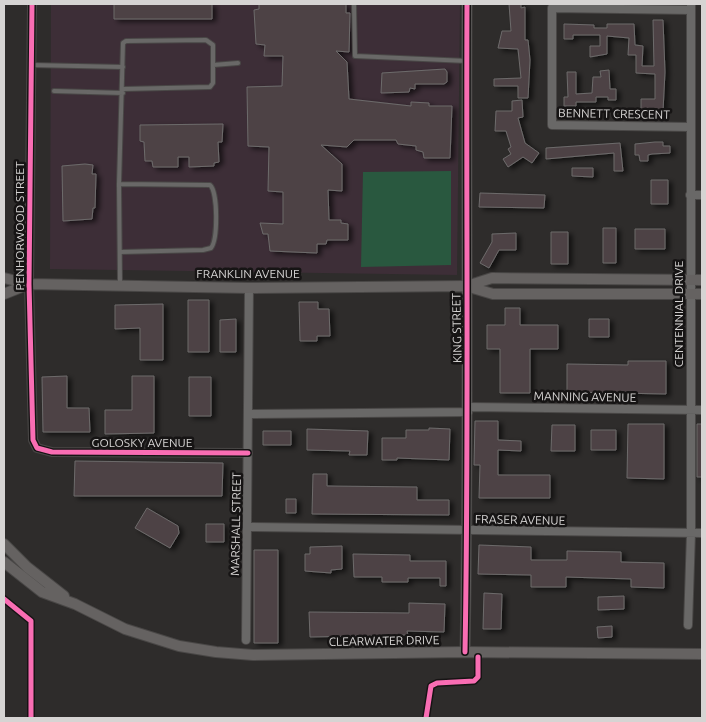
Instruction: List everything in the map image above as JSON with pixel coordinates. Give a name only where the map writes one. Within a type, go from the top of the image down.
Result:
[{"type":"main road","name":"FRANKLIN AVENUE","points":[[4,278],[30,284],[249,288],[466,286],[492,278],[702,280]]},
{"type":"main road","name":"FRANKLIN AVENUE","points":[[4,294],[30,284]]},
{"type":"main road","name":"FRANKLIN AVENUE","points":[[466,286],[493,294],[702,294]]},
{"type":"main road","name":"CLEARWATER DRIVE","points":[[4,544],[27,567],[74,604]]},
{"type":"main road","name":"CLEARWATER DRIVE","points":[[4,562],[42,592],[74,604],[133,632],[179,646],[216,652],[253,655],[465,652],[702,654]]},
{"type":"street","name":"PENHORWOOD STREET","points":[[32,4],[30,284],[32,429],[33,440],[37,448]]},
{"type":"street","name":"KING STREET","points":[[465,652],[468,409],[466,286],[467,4]]},
{"type":"street","name":"CENTENNIAL DRIVE","points":[[688,625],[690,533],[691,7]]},
{"type":"street","name":"BENNETT CRESCENT","points":[[691,7],[552,8],[552,125],[691,127]]},
{"type":"street","points":[[690,195],[702,195]]},
{"type":"street","name":"MARSHALL STREET","points":[[246,640],[249,288]]},
{"type":"street","name":"MANNING AVENUE","points":[[249,414],[468,409],[702,410]]},
{"type":"street","name":"GOLOSKY AVENUE","points":[[37,448],[52,452],[248,454]]},
{"type":"street","name":"FRASER AVENUE","points":[[248,527],[702,533]]},
{"type":"lane","points":[[354,4],[355,56],[467,61]]},
{"type":"lane","points":[[54,91],[123,91],[206,89],[213,84],[213,45],[206,40],[126,41],[122,46],[123,91],[120,184],[120,286]]},
{"type":"lane","points":[[213,65],[238,63]]},
{"type":"lane","points":[[31,65],[123,67]]},
{"type":"lane","points":[[120,184],[210,185],[215,192],[216,237],[211,248],[204,250],[120,252]]},
{"type":"shaded area","points":[[51,4],[460,4],[457,275],[50,269]]},
{"type":"green space","points":[[451,171],[451,265],[361,267],[363,172]]},
{"type":"building","points":[[114,4],[212,4],[212,19],[114,19]]},
{"type":"building","points":[[259,4],[346,4],[346,13],[350,13],[349,52],[336,51],[347,62],[349,99],[411,106],[411,102],[429,103],[429,106],[452,106],[450,158],[424,158],[423,152],[416,150],[416,146],[398,144],[396,140],[354,140],[347,147],[321,145],[342,164],[342,191],[328,190],[329,220],[341,220],[341,223],[348,224],[348,240],[327,240],[326,244],[317,244],[317,253],[270,251],[268,234],[263,234],[260,223],[283,224],[283,192],[268,191],[269,147],[248,146],[247,87],[282,86],[283,56],[264,56],[265,45],[256,44],[254,10],[259,9]]},
{"type":"building","points":[[509,4],[521,4],[521,8],[525,7],[525,40],[528,40],[530,60],[528,98],[518,98],[518,86],[494,86],[494,79],[521,78],[518,49],[498,48],[502,31],[511,31]]},
{"type":"building","points":[[653,20],[663,20],[665,72],[663,111],[641,111],[641,99],[655,99],[655,74],[636,73],[636,55],[628,55],[629,38],[607,36],[607,54],[590,57],[590,46],[600,46],[600,35],[573,35],[573,39],[564,39],[564,24],[594,25],[594,28],[607,28],[607,24],[634,24],[635,45],[643,46],[642,66],[654,66]]},
{"type":"building","points":[[445,69],[447,72],[447,82],[444,84],[415,84],[415,89],[410,88],[409,92],[381,93],[382,73]]},
{"type":"building","points":[[609,70],[610,89],[616,89],[616,100],[608,100],[608,97],[596,97],[596,102],[576,102],[576,106],[564,106],[564,97],[568,97],[567,72],[576,72],[576,94],[592,93],[593,77],[601,77],[600,71]]},
{"type":"building","points":[[522,100],[523,117],[518,118],[525,143],[539,153],[532,163],[523,157],[508,167],[503,159],[511,154],[508,149],[511,147],[506,131],[495,131],[496,111],[512,111],[512,101]]},
{"type":"building","points":[[223,124],[222,142],[218,142],[219,162],[214,163],[214,166],[189,167],[189,157],[178,157],[178,167],[153,167],[152,161],[145,161],[144,142],[140,141],[140,125]]},
{"type":"building","points":[[663,142],[663,146],[670,146],[670,153],[648,155],[648,161],[640,161],[639,155],[635,155],[635,144]]},
{"type":"building","points":[[620,143],[623,171],[614,171],[614,153],[546,159],[546,148]]},
{"type":"building","points":[[93,165],[92,174],[96,174],[95,208],[93,208],[92,219],[63,221],[62,166]]},
{"type":"building","points":[[572,168],[593,168],[593,177],[572,176]]},
{"type":"building","points":[[651,180],[668,180],[668,204],[651,204]]},
{"type":"building","points":[[480,193],[545,195],[544,208],[479,207]]},
{"type":"building","points":[[603,228],[616,228],[616,263],[603,263]]},
{"type":"building","points":[[635,229],[665,229],[665,249],[635,249]]},
{"type":"building","points":[[551,232],[568,232],[568,264],[551,264]]},
{"type":"building","points":[[516,233],[516,250],[499,250],[489,268],[480,263],[492,242],[492,234]]},
{"type":"building","points":[[188,300],[209,300],[209,352],[188,352]]},
{"type":"building","points":[[299,302],[318,302],[318,309],[329,309],[330,336],[317,336],[317,341],[300,341]]},
{"type":"building","points":[[163,304],[163,360],[140,360],[140,328],[115,329],[115,305]]},
{"type":"building","points":[[505,308],[520,308],[520,325],[558,325],[558,349],[530,349],[530,393],[500,393],[500,349],[487,349],[487,325],[505,325]]},
{"type":"building","points":[[236,319],[236,352],[220,352],[220,320]]},
{"type":"building","points":[[589,319],[609,319],[609,337],[589,337]]},
{"type":"building","points":[[628,361],[666,361],[666,394],[567,392],[567,364],[628,365]]},
{"type":"building","points":[[67,376],[67,408],[89,408],[90,432],[43,432],[42,377]]},
{"type":"building","points":[[132,376],[154,376],[154,433],[105,434],[105,410],[132,410]]},
{"type":"building","points":[[189,377],[211,377],[211,416],[189,416]]},
{"type":"building","points":[[475,421],[498,421],[498,440],[521,441],[521,451],[498,450],[498,475],[550,475],[550,498],[479,498],[480,465],[474,465]]},
{"type":"building","points":[[628,424],[664,424],[664,479],[627,478]]},
{"type":"building","points":[[697,424],[702,424],[702,477],[697,477]]},
{"type":"building","points":[[552,425],[575,425],[575,451],[551,451]]},
{"type":"building","points":[[429,428],[450,429],[449,460],[397,458],[397,460],[382,460],[382,438],[406,438],[406,430],[429,430]]},
{"type":"building","points":[[307,429],[368,431],[367,455],[349,455],[350,451],[307,450]]},
{"type":"building","points":[[591,430],[616,430],[616,450],[591,450]]},
{"type":"building","points":[[263,431],[291,431],[291,445],[263,445]]},
{"type":"building","points":[[75,461],[223,463],[222,496],[74,496]]},
{"type":"building","points":[[313,474],[327,474],[327,486],[417,487],[417,500],[449,500],[449,515],[312,514]]},
{"type":"building","points":[[286,499],[296,499],[296,513],[286,513]]},
{"type":"building","points":[[147,508],[178,526],[179,533],[170,548],[135,528]]},
{"type":"building","points":[[206,524],[224,524],[224,542],[206,542]]},
{"type":"building","points":[[479,545],[531,547],[531,560],[567,560],[567,551],[621,552],[621,562],[664,563],[664,588],[631,587],[631,579],[566,577],[566,587],[531,587],[531,575],[478,574]]},
{"type":"building","points":[[342,546],[342,569],[331,570],[331,573],[305,571],[305,554],[310,554],[310,547]]},
{"type":"building","points":[[254,550],[278,550],[278,643],[254,643]]},
{"type":"building","points":[[353,554],[410,555],[410,561],[446,561],[446,586],[440,586],[440,578],[408,578],[408,582],[382,582],[382,577],[354,577]]},
{"type":"building","points":[[484,593],[502,594],[501,629],[483,629]]},
{"type":"building","points":[[624,596],[624,609],[598,610],[598,597]]},
{"type":"building","points":[[409,603],[445,604],[444,632],[407,631],[408,635],[310,637],[309,612],[409,613]]},
{"type":"building","points":[[612,626],[612,637],[598,638],[597,627]]},
{"type":"cycle path","points":[[32,4],[29,284],[33,440],[37,448],[52,452],[248,453]]},
{"type":"cycle path","points":[[465,652],[467,4]]},
{"type":"cycle path","points":[[4,599],[31,621],[31,718]]},
{"type":"cycle path","points":[[426,718],[431,686],[437,683],[474,681],[478,677],[478,657]]}]
